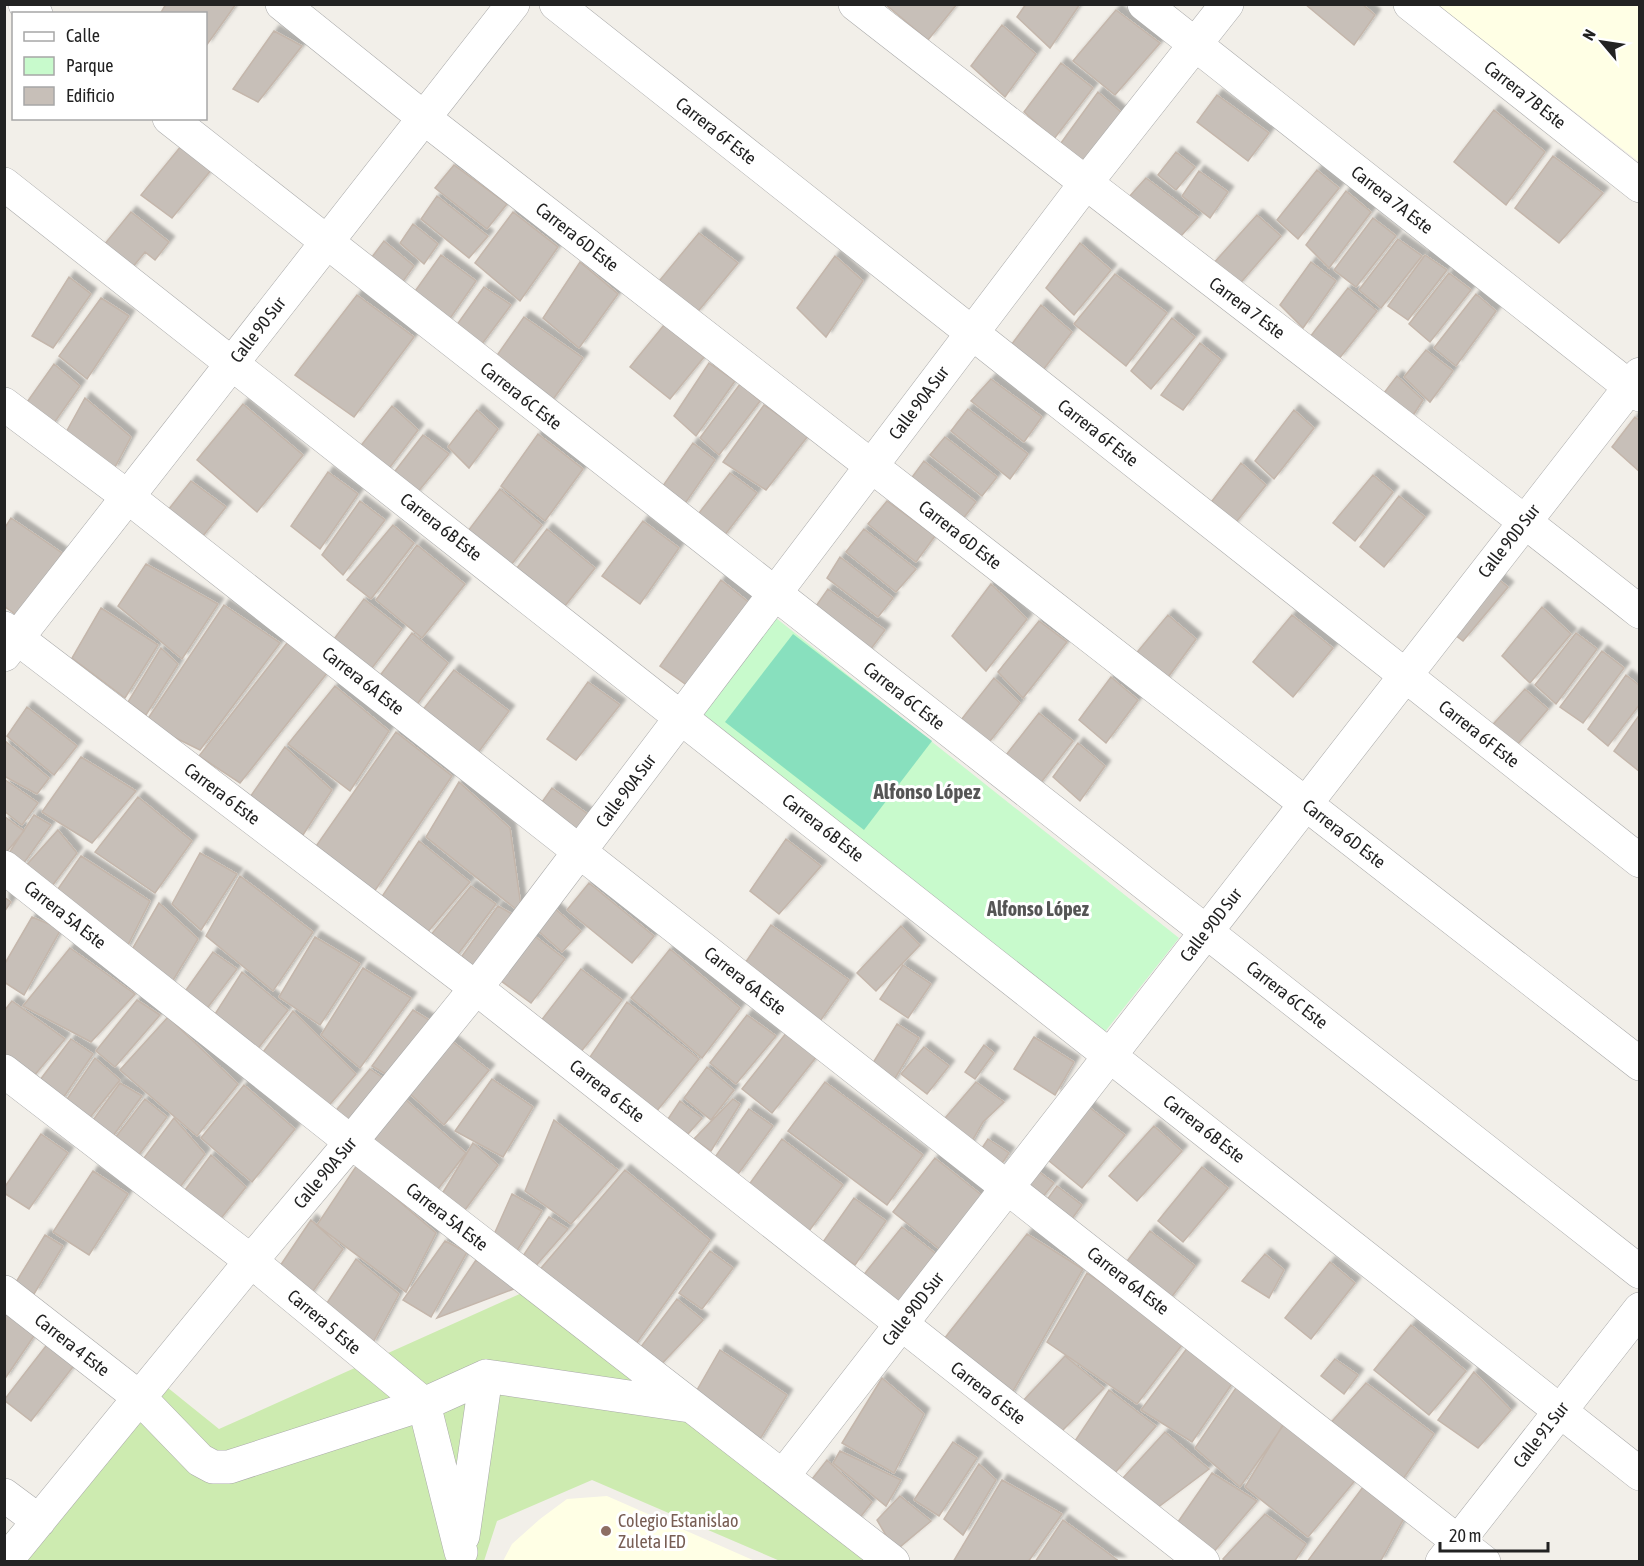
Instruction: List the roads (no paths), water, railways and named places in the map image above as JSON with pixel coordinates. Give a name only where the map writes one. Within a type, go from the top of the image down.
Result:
[{"type":"street","name":"Carrera 6D Este","points":[[282,4],[424,118],[1640,1064]]},
{"type":"street","name":"Calle 90 Sur","points":[[9,641],[128,497],[513,4]]},
{"type":"street","name":"Carrera 6F Este","points":[[556,4],[1640,861]]},
{"type":"street","name":"Carrera 7 Este","points":[[855,4],[1640,612]]},
{"type":"street","name":"Carrera 7A Este","points":[[1144,4],[1636,385]]},
{"type":"street","name":"Calle 90A Sur","points":[[5,1562],[476,988],[1085,184],[1227,4]]},
{"type":"street","name":"Carrera 7B Este","points":[[1410,4],[1640,186]]},
{"type":"street","name":"Carrera 6C Este","points":[[172,120],[1640,1272]]},
{"type":"street","name":"Carrera 6B Este","points":[[4,184],[1640,1474]]},
{"type":"street","name":"Calle 90D Sur","points":[[783,1476],[1524,520],[1636,385]]},
{"type":"street","name":"Carrera 6A Este","points":[[4,404],[128,497],[1007,1187],[1450,1551],[1485,1562]]},
{"type":"street","name":"Carrera 6 Este","points":[[9,641],[476,988],[1203,1562]]},
{"type":"street","name":"Carrera 5A Este","points":[[4,867],[351,1142],[893,1562]]},
{"type":"street","name":"Carrera 5 Este","points":[[4,1071],[251,1261],[424,1404]]},
{"type":"street","name":"Carrera 4 Este","points":[[4,1292],[140,1398],[200,1460],[213,1467],[229,1467],[424,1404]]},
{"type":"street","name":"Calle 91 Sur","points":[[1450,1551],[1640,1309]]},
{"type":"street","points":[[459,1557],[424,1404],[486,1376],[692,1406]]},
{"type":"street","points":[[459,1557],[486,1376]]},
{"type":"street","points":[[4,1495],[39,1521]]},
{"type":"place","name":"Colegio Estanislao Zuleta IED","points":[[606,1531]]},
{"type":"district","name":"Alfonso López","points":[[927,792]]},
{"type":"district","name":"Alfonso López","points":[[1038,909]]}]
